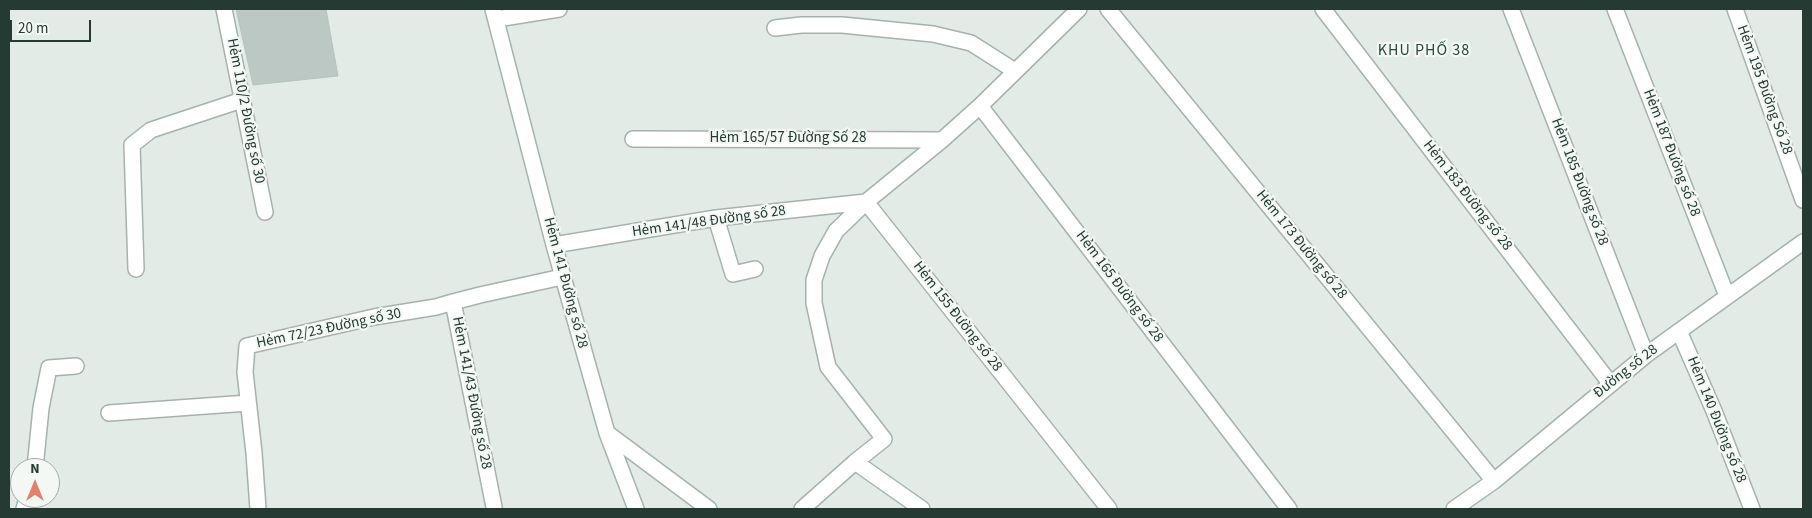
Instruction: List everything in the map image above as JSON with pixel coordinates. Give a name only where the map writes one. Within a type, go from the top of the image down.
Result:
[{"type":"street","name":"Hẻm 110/2 Đường số 30","points":[[224,9],[265,212]]},
{"type":"street","points":[[495,14],[559,9]]},
{"type":"street","points":[[802,509],[884,439],[828,366],[814,303],[814,280],[822,256],[836,231],[866,202],[942,140],[980,106],[1079,9]]},
{"type":"street","name":"Hẻm 173 Đường số 28","points":[[1108,9],[1494,481]]},
{"type":"street","name":"Hẻm 183 Đường số 28","points":[[1323,9],[1610,383]]},
{"type":"street","name":"Hẻm 185 Đường số 28","points":[[1511,9],[1646,355]]},
{"type":"street","name":"Hẻm 187 Đường số 28","points":[[1615,9],[1727,296]]},
{"type":"street","name":"Hẻm 195 Đường Số 28","points":[[1735,9],[1803,200]]},
{"type":"street","name":"Hẻm 141 Đường số 28","points":[[495,14],[562,277],[607,433],[636,509]]},
{"type":"street","points":[[775,28],[801,25],[842,25],[933,34],[971,43],[1015,71]]},
{"type":"street","points":[[136,269],[132,145],[152,130],[242,100]]},
{"type":"street","name":"Hẻm 165 Đường số 28","points":[[980,106],[1289,509]]},
{"type":"street","name":"Hẻm 165/57 Đường Số 28","points":[[633,139],[942,140]]},
{"type":"street","name":"Hẻm 141/48 Đường số 28","points":[[554,245],[716,218],[866,202]]},
{"type":"street","name":"Hẻm 155 Đường số 28","points":[[866,202],[1109,509]]},
{"type":"street","points":[[716,218],[733,274],[756,269]]},
{"type":"street","name":"Đường số 28","points":[[1454,509],[1494,481],[1646,355],[1803,242]]},
{"type":"street","name":"Hẻm 141/43 Đường số 28","points":[[494,507],[453,302],[480,294],[562,277]]},
{"type":"street","name":"Hẻm 72/23 Đường số 30","points":[[258,509],[245,372],[247,346],[374,317],[436,307],[453,302]]},
{"type":"street","name":"Hẻm 140 Đường số 28","points":[[1679,331],[1714,411],[1752,509]]},
{"type":"street","points":[[35,458],[49,368],[76,366]]},
{"type":"street","points":[[109,414],[248,403]]},
{"type":"street","points":[[607,433],[709,509]]},
{"type":"street","points":[[855,462],[922,509]]},
{"type":"building","points":[[236,9],[326,9],[338,76],[253,85]]},
{"type":"district","name":"KHU PHỐ 38","points":[[1424,51]]}]
